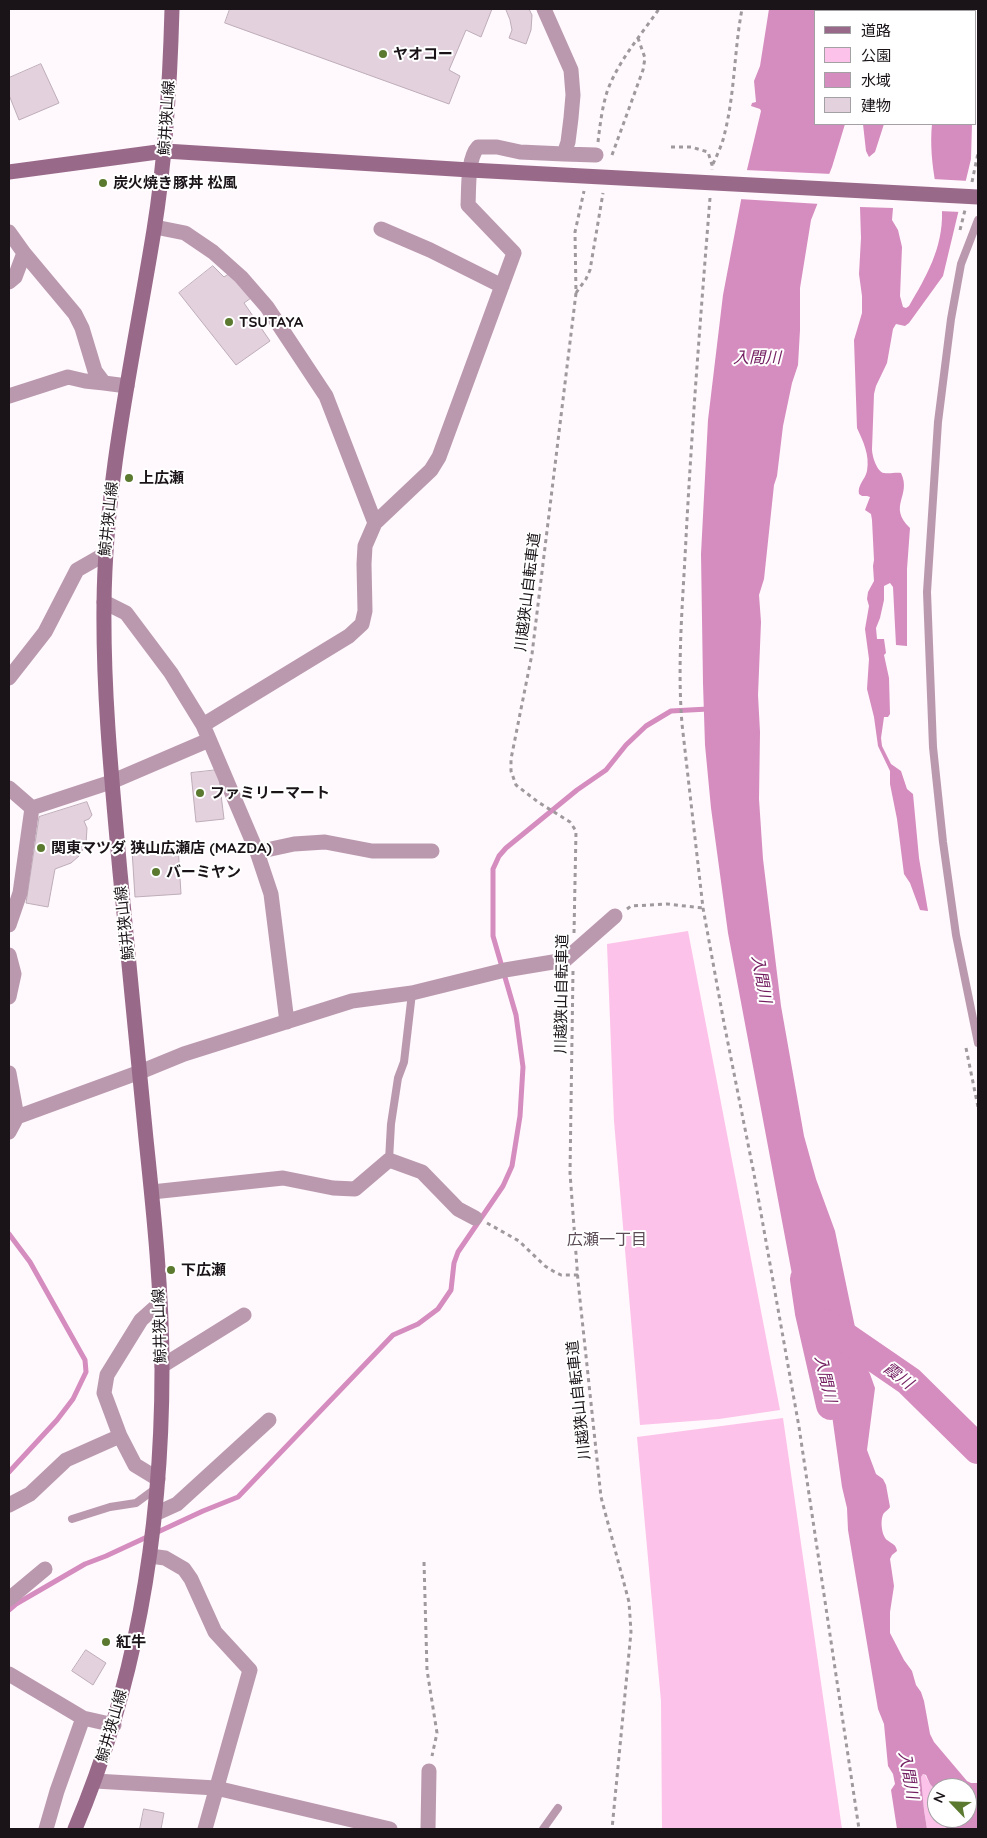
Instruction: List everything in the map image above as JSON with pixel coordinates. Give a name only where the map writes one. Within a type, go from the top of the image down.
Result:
[{"type":"main road","name":"鯨井狭山線","points":[[75,1829],[95,1781],[114,1725],[141,1610],[150,1551],[157,1483],[162,1366],[160,1302],[152,1192],[112,782],[104,663],[104,602],[105,554],[114,470],[155,227],[165,151],[172,9]]},
{"type":"main road","points":[[9,172],[165,151],[470,170],[978,197]]},
{"type":"street","points":[[544,9],[571,70],[573,95],[568,142],[564,154]]},
{"type":"street","points":[[203,725],[349,636],[362,624],[365,611],[365,546],[375,523],[431,470],[439,457],[514,253],[468,205],[470,170],[475,150],[478,147],[520,152],[596,155]]},
{"type":"street","points":[[155,227],[185,233],[213,252],[241,277],[267,306],[326,396],[375,523]]},
{"type":"street","points":[[381,229],[430,250],[502,286]]},
{"type":"street","points":[[9,232],[24,254],[75,314],[82,328],[95,371],[104,383]]},
{"type":"street","points":[[9,282],[15,277],[24,254]]},
{"type":"street","points":[[9,396],[68,377],[85,382],[127,386]]},
{"type":"street","points":[[9,678],[45,632],[77,570],[105,554]]},
{"type":"street","points":[[104,602],[126,612],[171,673],[203,725],[257,852],[271,894],[287,1022]]},
{"type":"street","points":[[32,808],[112,782],[209,740]]},
{"type":"street","points":[[9,788],[32,808]]},
{"type":"street","points":[[9,925],[20,893],[32,808]]},
{"type":"street","points":[[257,852],[294,844],[325,842],[372,851],[432,851]]},
{"type":"street","points":[[17,1117],[184,1054],[352,1001],[412,993],[502,971],[565,960],[615,916]]},
{"type":"street","points":[[9,955],[14,974],[9,997]]},
{"type":"street","points":[[9,1073],[17,1117],[9,1132]]},
{"type":"street","points":[[152,1192],[283,1178],[333,1188],[355,1189],[389,1160],[422,1172],[458,1209],[475,1218]]},
{"type":"street","points":[[157,1483],[135,1465],[120,1436],[104,1393],[108,1375],[141,1320],[160,1302]]},
{"type":"street","points":[[162,1366],[244,1315]]},
{"type":"street","points":[[154,1518],[177,1504],[269,1420]]},
{"type":"street","points":[[9,1505],[30,1494],[66,1460],[120,1436]]},
{"type":"street","points":[[150,1551],[184,1569],[191,1579],[215,1632],[250,1670],[205,1829]]},
{"type":"street","points":[[9,1599],[45,1570]]},
{"type":"street","points":[[9,1674],[83,1718],[114,1725]]},
{"type":"street","points":[[46,1829],[57,1791],[83,1718]]},
{"type":"street","points":[[428,1829],[429,1771]]},
{"type":"street","points":[[95,1781],[216,1788],[348,1825],[390,1829]]},
{"type":"lane","points":[[978,220],[961,264],[951,319],[938,422],[927,592],[933,748],[941,825],[956,935],[978,1044]]},
{"type":"lane","points":[[389,1160],[393,1114],[398,1078],[404,1062],[412,993]]},
{"type":"lane","points":[[72,1519],[110,1507],[136,1503],[157,1483]]},
{"type":"lane","points":[[542,1829],[558,1808]]},
{"type":"path","points":[[596,155],[603,106],[607,92],[618,68],[659,9]]},
{"type":"path","points":[[712,165],[724,138],[732,100],[737,35],[742,9]]},
{"type":"path","points":[[610,161],[643,70],[645,58],[638,38]]},
{"type":"path","points":[[670,147],[691,147],[708,152],[712,165],[712,174]]},
{"type":"path","name":"川越狭山自転車道","points":[[585,191],[575,232],[576,293],[532,654],[511,759],[511,771],[516,785],[538,802],[570,822],[576,831],[577,838],[570,1173],[578,1275],[601,1497],[629,1602],[631,1632],[612,1829]]},
{"type":"path","points":[[710,193],[688,503],[680,699],[682,724],[703,908],[754,1174],[799,1427],[859,1829]]},
{"type":"path","points":[[576,293],[590,270],[603,194]]},
{"type":"path","points":[[615,916],[631,906],[667,904],[703,908]]},
{"type":"path","points":[[475,1218],[495,1226],[519,1242],[553,1271],[561,1275],[578,1275]]},
{"type":"path","points":[[424,1562],[427,1670],[437,1733],[429,1771]]},
{"type":"green space","points":[[688,931],[780,1410],[719,1419],[640,1425],[614,1121],[607,944]]},
{"type":"green space","points":[[783,1418],[842,1829],[662,1829],[661,1701],[637,1437]]},
{"type":"green space","points":[[923,1774],[927,1779],[927,1828],[947,1829],[927,1829],[921,1777]]},
{"type":"water","name":"入間川","points":[[769,9],[918,9],[814,10],[814,125],[845,125],[832,167],[811,220],[800,288],[798,365],[792,383],[783,426],[777,476],[774,485],[764,579],[759,595],[761,622],[758,695],[760,732],[759,799],[763,859],[781,1006],[804,1136],[816,1179],[835,1231],[861,1356],[875,1388],[867,1450],[876,1474],[883,1479],[886,1485],[890,1507],[884,1513],[882,1519],[883,1534],[887,1540],[895,1545],[897,1551],[890,1559],[894,1586],[890,1612],[890,1633],[912,1671],[916,1685],[921,1692],[930,1734],[934,1742],[964,1778],[927,1778],[923,1774],[921,1777],[927,1829],[897,1829],[891,1790],[895,1784],[893,1774],[888,1766],[884,1724],[878,1709],[848,1530],[847,1508],[842,1487],[831,1408],[824,1381],[818,1338],[811,1320],[804,1290],[800,1284],[794,1285],[728,933],[711,808],[705,745],[701,554],[708,420],[723,295],[746,174],[761,111],[751,106],[752,103],[756,102],[754,81],[760,66]]},
{"type":"water","points":[[863,125],[884,125],[875,152],[869,157],[866,151]]},
{"type":"water","points":[[932,125],[972,125],[971,159],[943,276],[909,323],[905,326],[896,324],[893,329],[887,363],[874,394],[872,449],[875,463],[881,472],[901,473],[904,488],[900,513],[910,528],[907,569],[907,646],[896,645],[893,587],[890,583],[884,586],[884,600],[876,628],[877,639],[884,639],[886,653],[884,655],[889,678],[890,714],[888,717],[884,717],[881,738],[882,746],[891,764],[901,771],[907,789],[913,794],[919,858],[928,911],[920,910],[910,883],[904,874],[897,819],[890,784],[890,771],[878,746],[874,717],[867,689],[869,659],[865,629],[869,606],[868,592],[874,581],[874,560],[871,514],[865,510],[870,497],[859,494],[860,485],[867,471],[868,459],[857,428],[854,340],[862,313],[859,274],[860,207],[893,208],[892,220],[898,230],[902,247],[900,296],[903,307],[909,306],[932,262],[940,238],[942,212],[932,162]]},
{"type":"water","name":"入間川","points":[[978,1783],[978,1829],[947,1829],[977,1828]]},
{"type":"pier","points":[[745,170],[832,174],[820,204],[739,199]]},
{"type":"pier","points":[[933,179],[969,181],[961,212],[939,211]]},
{"type":"building","name":"ヤオコー","points":[[230,9],[492,9],[481,37],[466,30],[449,70],[460,76],[449,104],[225,23]]},
{"type":"building","points":[[506,9],[529,9],[532,15],[531,30],[526,44],[509,38],[512,30]]},
{"type":"building","points":[[41,64],[59,103],[19,120],[9,95],[9,78]]},
{"type":"building","name":"TSUTAYA","points":[[213,266],[224,277],[230,273],[251,298],[244,303],[270,341],[236,365],[179,293]]},
{"type":"building","points":[[218,770],[224,819],[196,822],[191,773]]},
{"type":"building","points":[[87,802],[92,815],[84,821],[87,828],[86,844],[79,856],[71,863],[55,869],[48,907],[26,903],[39,817]]},
{"type":"building","points":[[178,845],[181,894],[135,897],[132,850]]},
{"type":"building","points":[[86,1650],[106,1663],[93,1685],[72,1671]]},
{"type":"building","points":[[144,1809],[164,1813],[161,1829],[140,1829]]},
{"type":"waterway","points":[[9,1610],[16,1604],[85,1564],[238,1497],[393,1335],[418,1324],[438,1309],[451,1290],[454,1263],[458,1252],[503,1186],[512,1166],[520,1116],[523,1067],[516,1015],[493,936],[493,869],[499,856],[506,848],[577,790],[606,770],[626,745],[646,726],[671,711],[708,709]]},
{"type":"waterway","points":[[9,1234],[30,1262],[85,1360],[86,1372],[73,1399],[57,1420],[9,1472]]},
{"type":"waterway","name":"入間川","points":[[805,1279],[810,1313],[831,1405]]},
{"type":"waterway","name":"霞川","points":[[826,1324],[909,1381],[978,1449]]},
{"type":"place","name":"ヤオコー","points":[[383,54]]},
{"type":"place","name":"炭火焼き豚丼 松風","points":[[103,183]]},
{"type":"place","name":"TSUTAYA","points":[[229,322]]},
{"type":"place","name":"上広瀬","points":[[129,478]]},
{"type":"place","name":"ファミリーマート","points":[[200,793]]},
{"type":"place","name":"関東マツダ 狭山広瀬店 (MAZDA)","points":[[41,848]]},
{"type":"place","name":"バーミヤン","points":[[156,872]]},
{"type":"place","name":"下広瀬","points":[[171,1270]]},
{"type":"place","name":"紅牛","points":[[106,1642]]},
{"type":"district","name":"広瀬一丁目","points":[[607,1240]]}]
